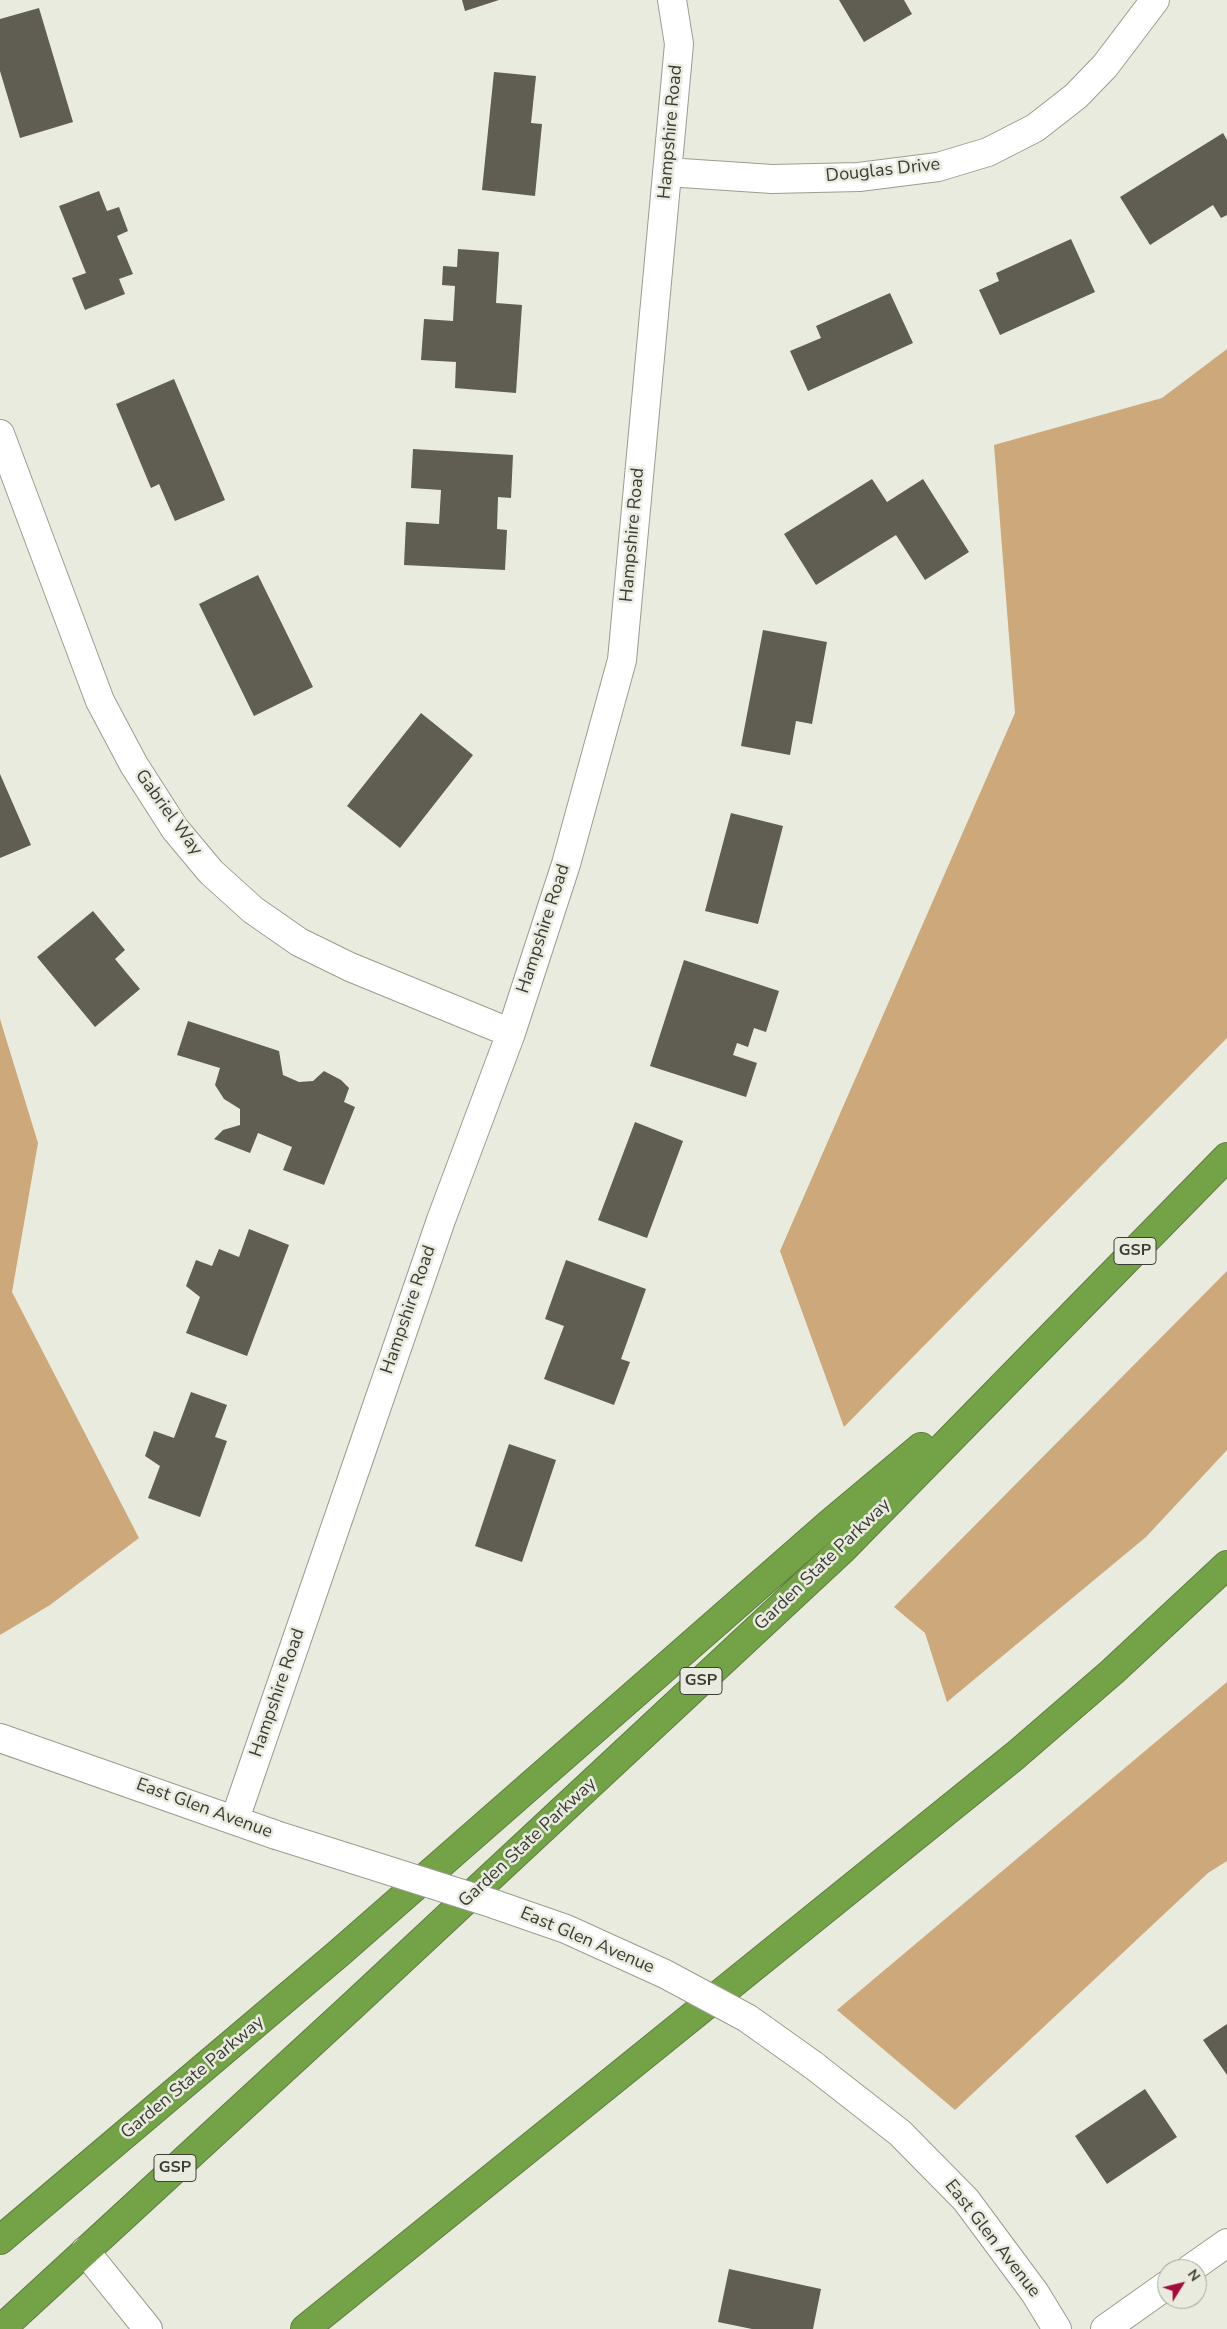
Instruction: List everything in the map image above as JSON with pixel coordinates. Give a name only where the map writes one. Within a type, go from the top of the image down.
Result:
[{"type":"highway","name":"Garden State Parkway","points":[[1,2329],[843,1549],[1227,1157]]},
{"type":"highway","name":"Garden State Parkway","points":[[0,2240],[338,1954],[829,1524],[1042,1344]]},
{"type":"highway","points":[[305,2329],[1016,1755],[1112,1672],[1227,1564]]},
{"type":"street","name":"Hampshire Road","points":[[235,1819],[441,1220],[511,1033],[566,864],[622,660],[679,44],[672,0]]},
{"type":"street","name":"Douglas Drive","points":[[667,172],[772,179],[859,177],[938,168],[988,152],[1035,128],[1076,96],[1105,66],[1155,0]]},
{"type":"street","name":"Gabriel Way","points":[[0,434],[100,701],[139,773],[175,829],[211,872],[253,910],[299,942],[350,966],[511,1033]]},
{"type":"street","name":"East Glen Avenue","points":[[0,1738],[235,1819],[276,1835],[491,1902],[566,1929],[665,1974],[747,2018],[813,2065],[900,2133],[966,2200],[1036,2293],[1057,2329]]},
{"type":"street","points":[[1204,2259],[1227,2243]]},
{"type":"street","points":[[85,2252],[148,2329]]},
{"type":"street","points":[[1105,2329],[1157,2293]]},
{"type":"shaded area","points":[[1227,349],[1227,1038],[844,1427],[780,1251],[1015,713],[994,445],[1162,398]]},
{"type":"shaded area","points":[[0,1019],[38,1143],[12,1292],[139,1538],[50,1605],[0,1635]]},
{"type":"shaded area","points":[[1227,1271],[1227,1450],[1146,1537],[947,1702],[925,1633],[894,1607]]},
{"type":"shaded area","points":[[1227,1682],[1227,1861],[1208,1873],[955,2110],[837,2010]]},
{"type":"building","points":[[462,0],[499,0],[465,11]]},
{"type":"building","points":[[839,0],[904,0],[912,14],[864,42]]},
{"type":"building","points":[[39,8],[73,122],[20,138],[0,71],[0,19]]},
{"type":"building","points":[[494,72],[536,76],[531,123],[542,124],[535,196],[482,190]]},
{"type":"building","points":[[1223,133],[1227,140],[1227,215],[1221,218],[1213,205],[1150,245],[1120,197]]},
{"type":"building","points":[[99,191],[107,211],[119,207],[128,231],[117,236],[133,274],[119,279],[125,294],[85,310],[72,278],[86,273],[59,206]]},
{"type":"building","points":[[1071,239],[1095,292],[1000,335],[979,290],[999,281],[996,273]]},
{"type":"building","points":[[458,249],[499,252],[496,303],[522,305],[516,393],[455,388],[456,362],[421,360],[424,319],[453,321],[455,286],[442,285],[443,266],[457,267]]},
{"type":"building","points":[[890,293],[913,343],[808,391],[790,351],[821,338],[816,326]]},
{"type":"building","points":[[174,379],[225,500],[175,521],[159,484],[151,488],[116,404]]},
{"type":"building","points":[[413,449],[513,455],[511,498],[498,497],[497,529],[507,530],[505,570],[404,565],[406,522],[439,524],[441,490],[411,488]]},
{"type":"building","points":[[872,479],[887,502],[923,479],[969,552],[925,580],[896,535],[816,585],[784,534]]},
{"type":"building","points":[[258,575],[313,687],[254,716],[199,604]]},
{"type":"building","points":[[763,630],[827,642],[812,724],[796,721],[790,755],[741,746]]},
{"type":"building","points":[[421,713],[473,755],[400,848],[347,806]]},
{"type":"building","points":[[0,774],[31,845],[0,858]]},
{"type":"building","points":[[731,813],[783,826],[758,924],[705,911]]},
{"type":"building","points":[[93,911],[125,950],[115,959],[140,989],[95,1027],[37,957]]},
{"type":"building","points":[[684,960],[779,991],[766,1032],[754,1028],[748,1047],[737,1043],[733,1055],[757,1063],[746,1097],[650,1066]]},
{"type":"building","points":[[188,1021],[279,1051],[283,1075],[299,1082],[313,1081],[324,1071],[341,1080],[349,1088],[344,1102],[355,1107],[324,1185],[283,1170],[292,1147],[258,1133],[250,1153],[214,1139],[223,1130],[240,1125],[240,1109],[224,1099],[215,1085],[220,1068],[177,1055]]},
{"type":"building","points":[[635,1122],[683,1141],[647,1238],[598,1220]]},
{"type":"building","points":[[249,1229],[289,1245],[247,1356],[186,1333],[200,1297],[186,1286],[196,1260],[212,1266],[219,1249],[239,1257]]},
{"type":"building","points":[[566,1260],[646,1289],[621,1359],[630,1362],[614,1405],[544,1379],[564,1326],[545,1319]]},
{"type":"building","points":[[191,1392],[227,1405],[215,1437],[227,1441],[200,1517],[148,1498],[160,1466],[145,1456],[154,1431],[174,1438]]},
{"type":"building","points":[[509,1444],[556,1460],[522,1562],[475,1546]]},
{"type":"building","points":[[1227,2024],[1227,2075],[1203,2040]]},
{"type":"building","points":[[1145,2089],[1177,2137],[1107,2184],[1075,2136]]},
{"type":"building","points":[[729,2269],[821,2289],[813,2329],[752,2329],[718,2322]]}]
